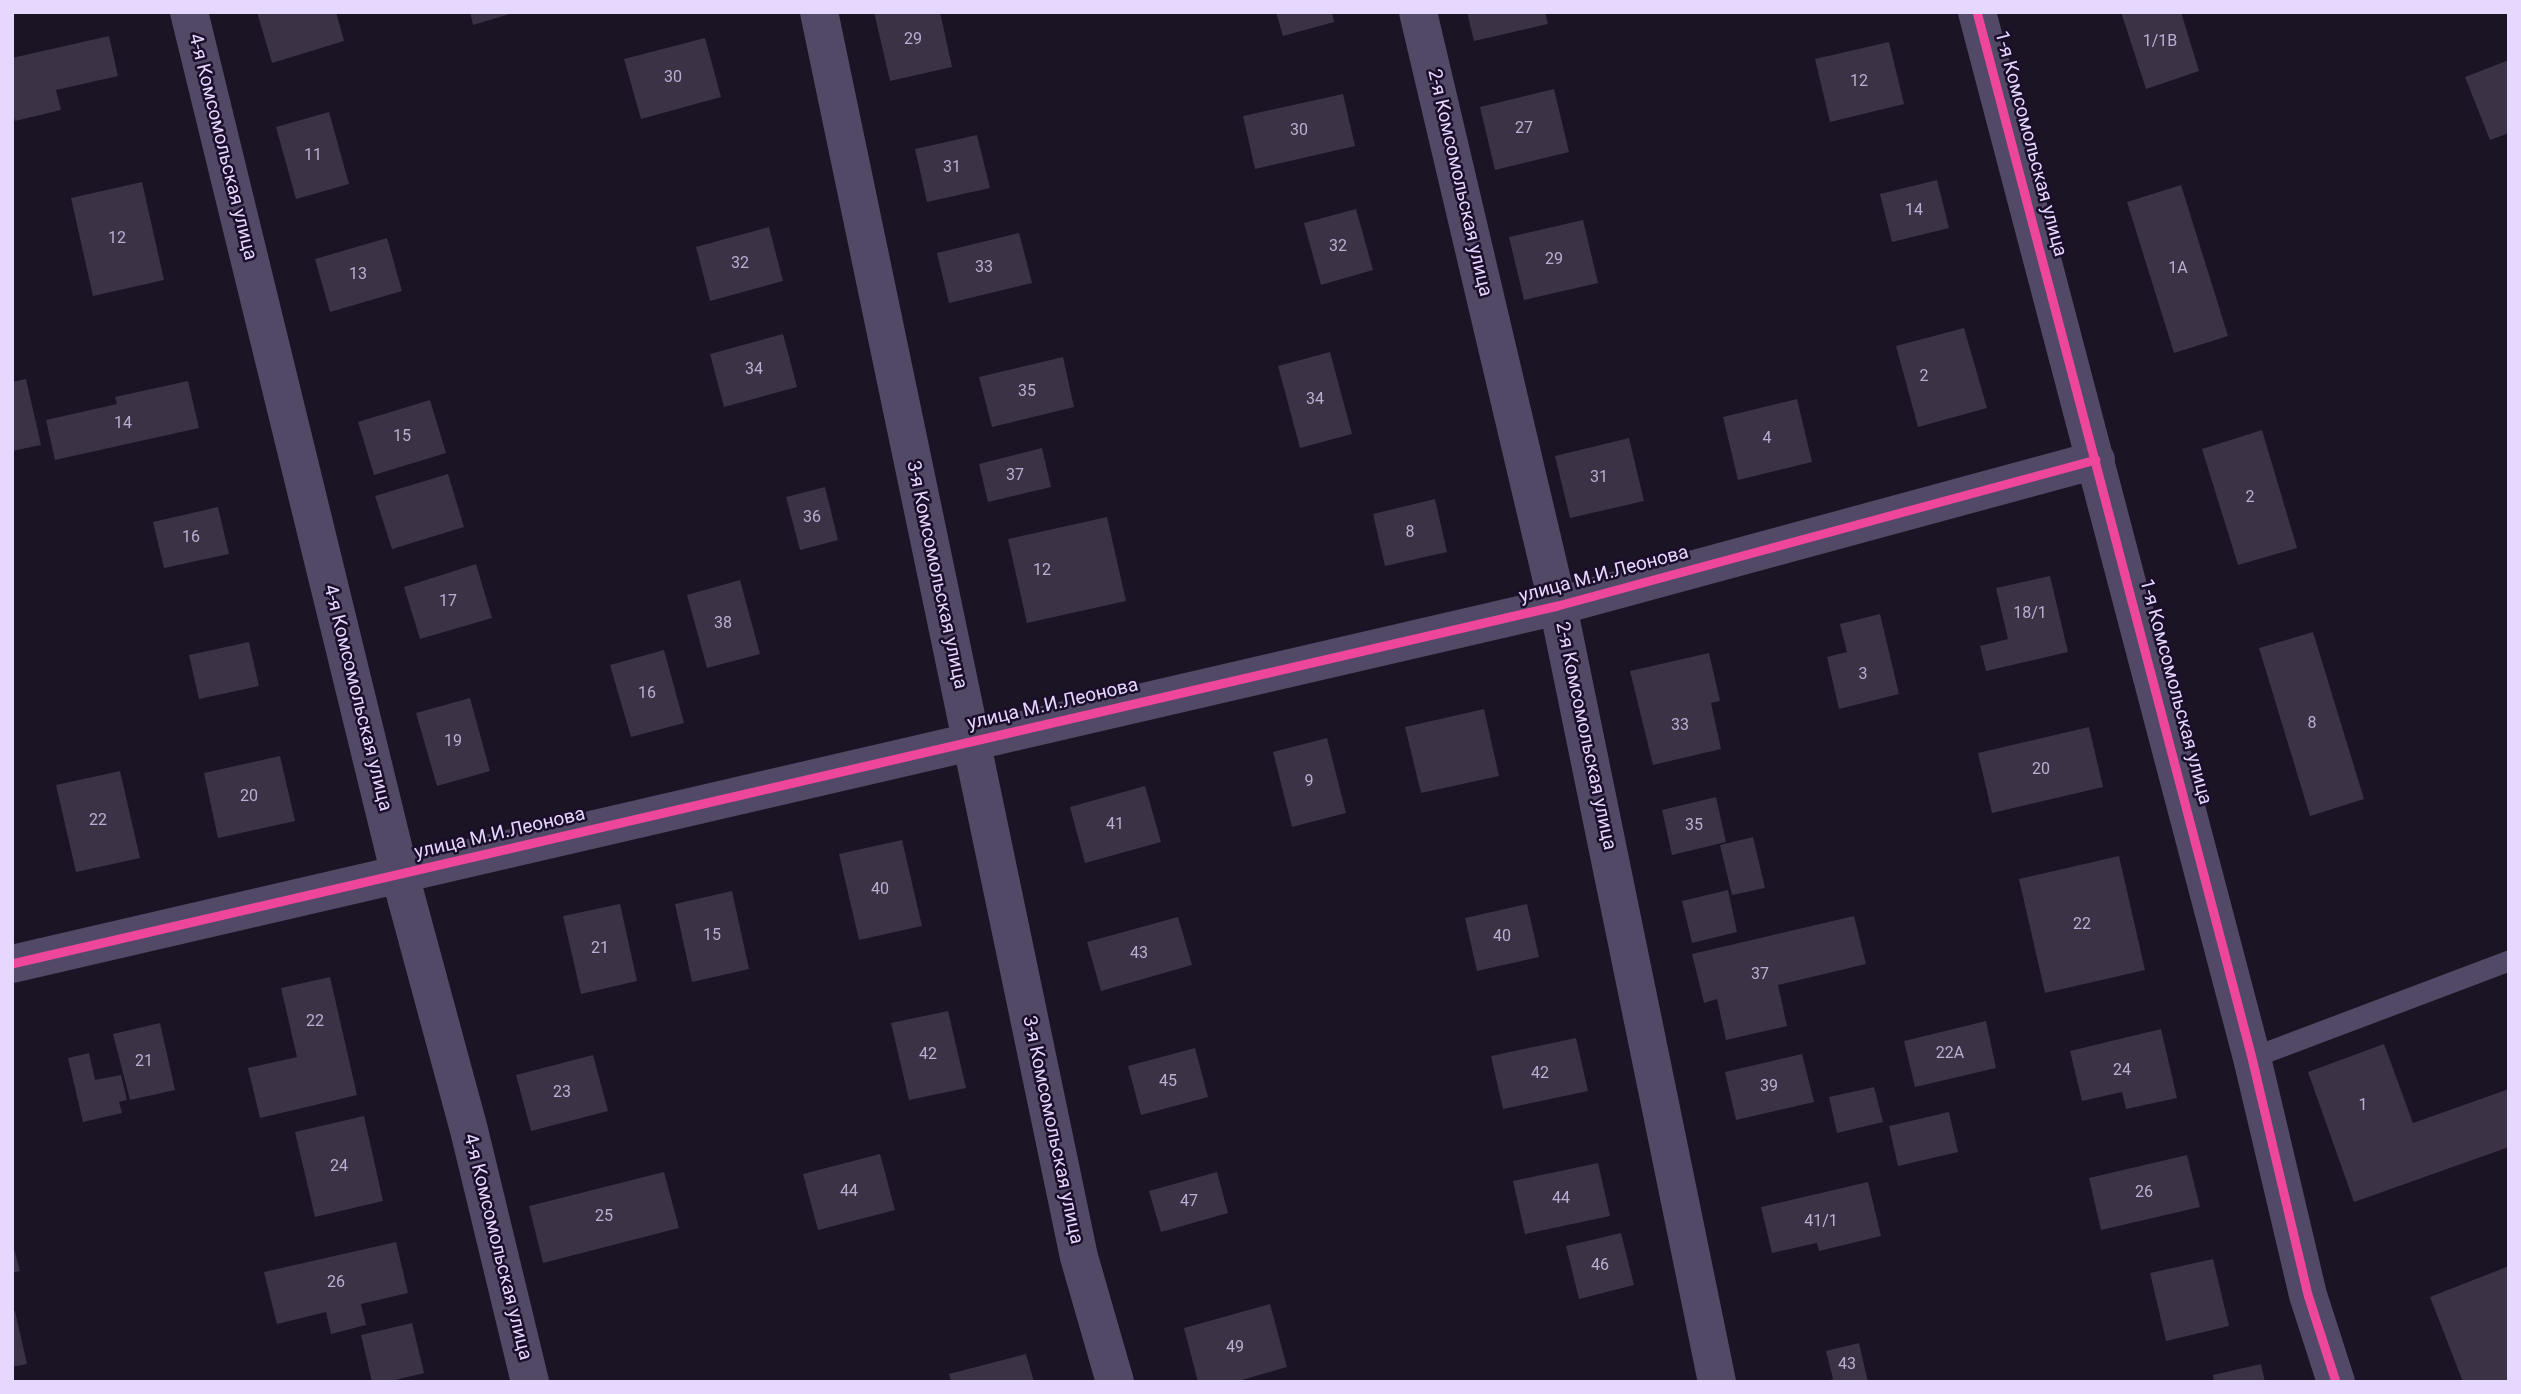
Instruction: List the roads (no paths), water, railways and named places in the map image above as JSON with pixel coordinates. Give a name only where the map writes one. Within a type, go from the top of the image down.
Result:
[{"type":"street","name":"4-я Комсомольская улица","points":[[189,12],[400,875],[468,1130],[530,1382]]},
{"type":"street","name":"3-я Комсомольская улица","points":[[818,12],[1079,1257],[1115,1382]]},
{"type":"street","name":"2-я Комсомольская улица","points":[[1419,12],[1558,606],[1717,1382]]},
{"type":"street","name":"1-я Комсомольская улица","points":[[1977,12],[2252,1058],[2308,1295],[2336,1382]]},
{"type":"street","name":"улица М.И.Леонова","points":[[12,964],[1558,606],[2096,460]]},
{"type":"lane","points":[[2252,1058],[2509,961]]}]
